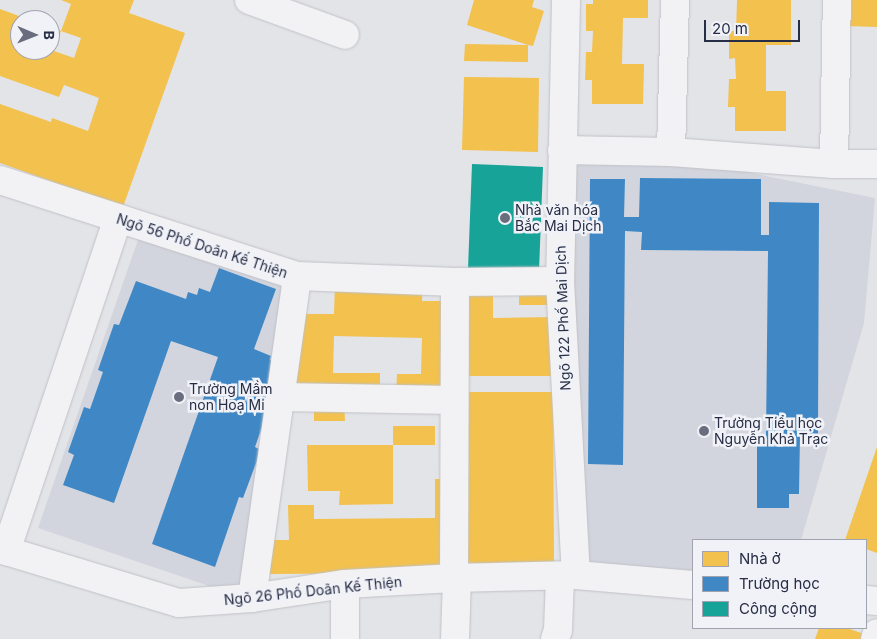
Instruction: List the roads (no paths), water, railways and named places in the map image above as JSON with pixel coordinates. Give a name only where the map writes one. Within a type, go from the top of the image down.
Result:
[{"type":"lane","points":[[249,0],[345,35]]},
{"type":"lane","name":"Ngõ 122 Phố Mai Dịch","points":[[555,639],[568,576],[560,281],[566,0]]},
{"type":"lane","points":[[671,152],[675,0]]},
{"type":"lane","points":[[834,164],[838,0]]},
{"type":"lane","points":[[562,150],[671,152],[834,164],[877,164]]},
{"type":"lane","name":"Ngõ 56 Phố Doãn Kế Thiện","points":[[0,180],[297,276],[455,282],[560,281]]},
{"type":"lane","points":[[3,550],[118,218]]},
{"type":"lane","points":[[252,598],[297,276]]},
{"type":"lane","points":[[455,282],[455,639]]},
{"type":"lane","points":[[280,396],[454,400]]},
{"type":"lane","name":"Ngõ 26 Phố Doãn Kế Thiện","points":[[3,550],[179,603],[252,598],[345,584],[456,578],[568,576],[692,585]]},
{"type":"lane","points":[[345,584],[345,639]]},
{"type":"lane","points":[[875,639],[877,633]]},
{"type":"place","name":"Nhà văn hóa Bắc Mai Dịch","points":[[505,218]]},
{"type":"place","name":"Trường Mầm non Hoạ Mi","points":[[179,397]]},
{"type":"place","name":"Trường Tiểu học Nguyễn Khả Trạc","points":[[704,431]]}]
